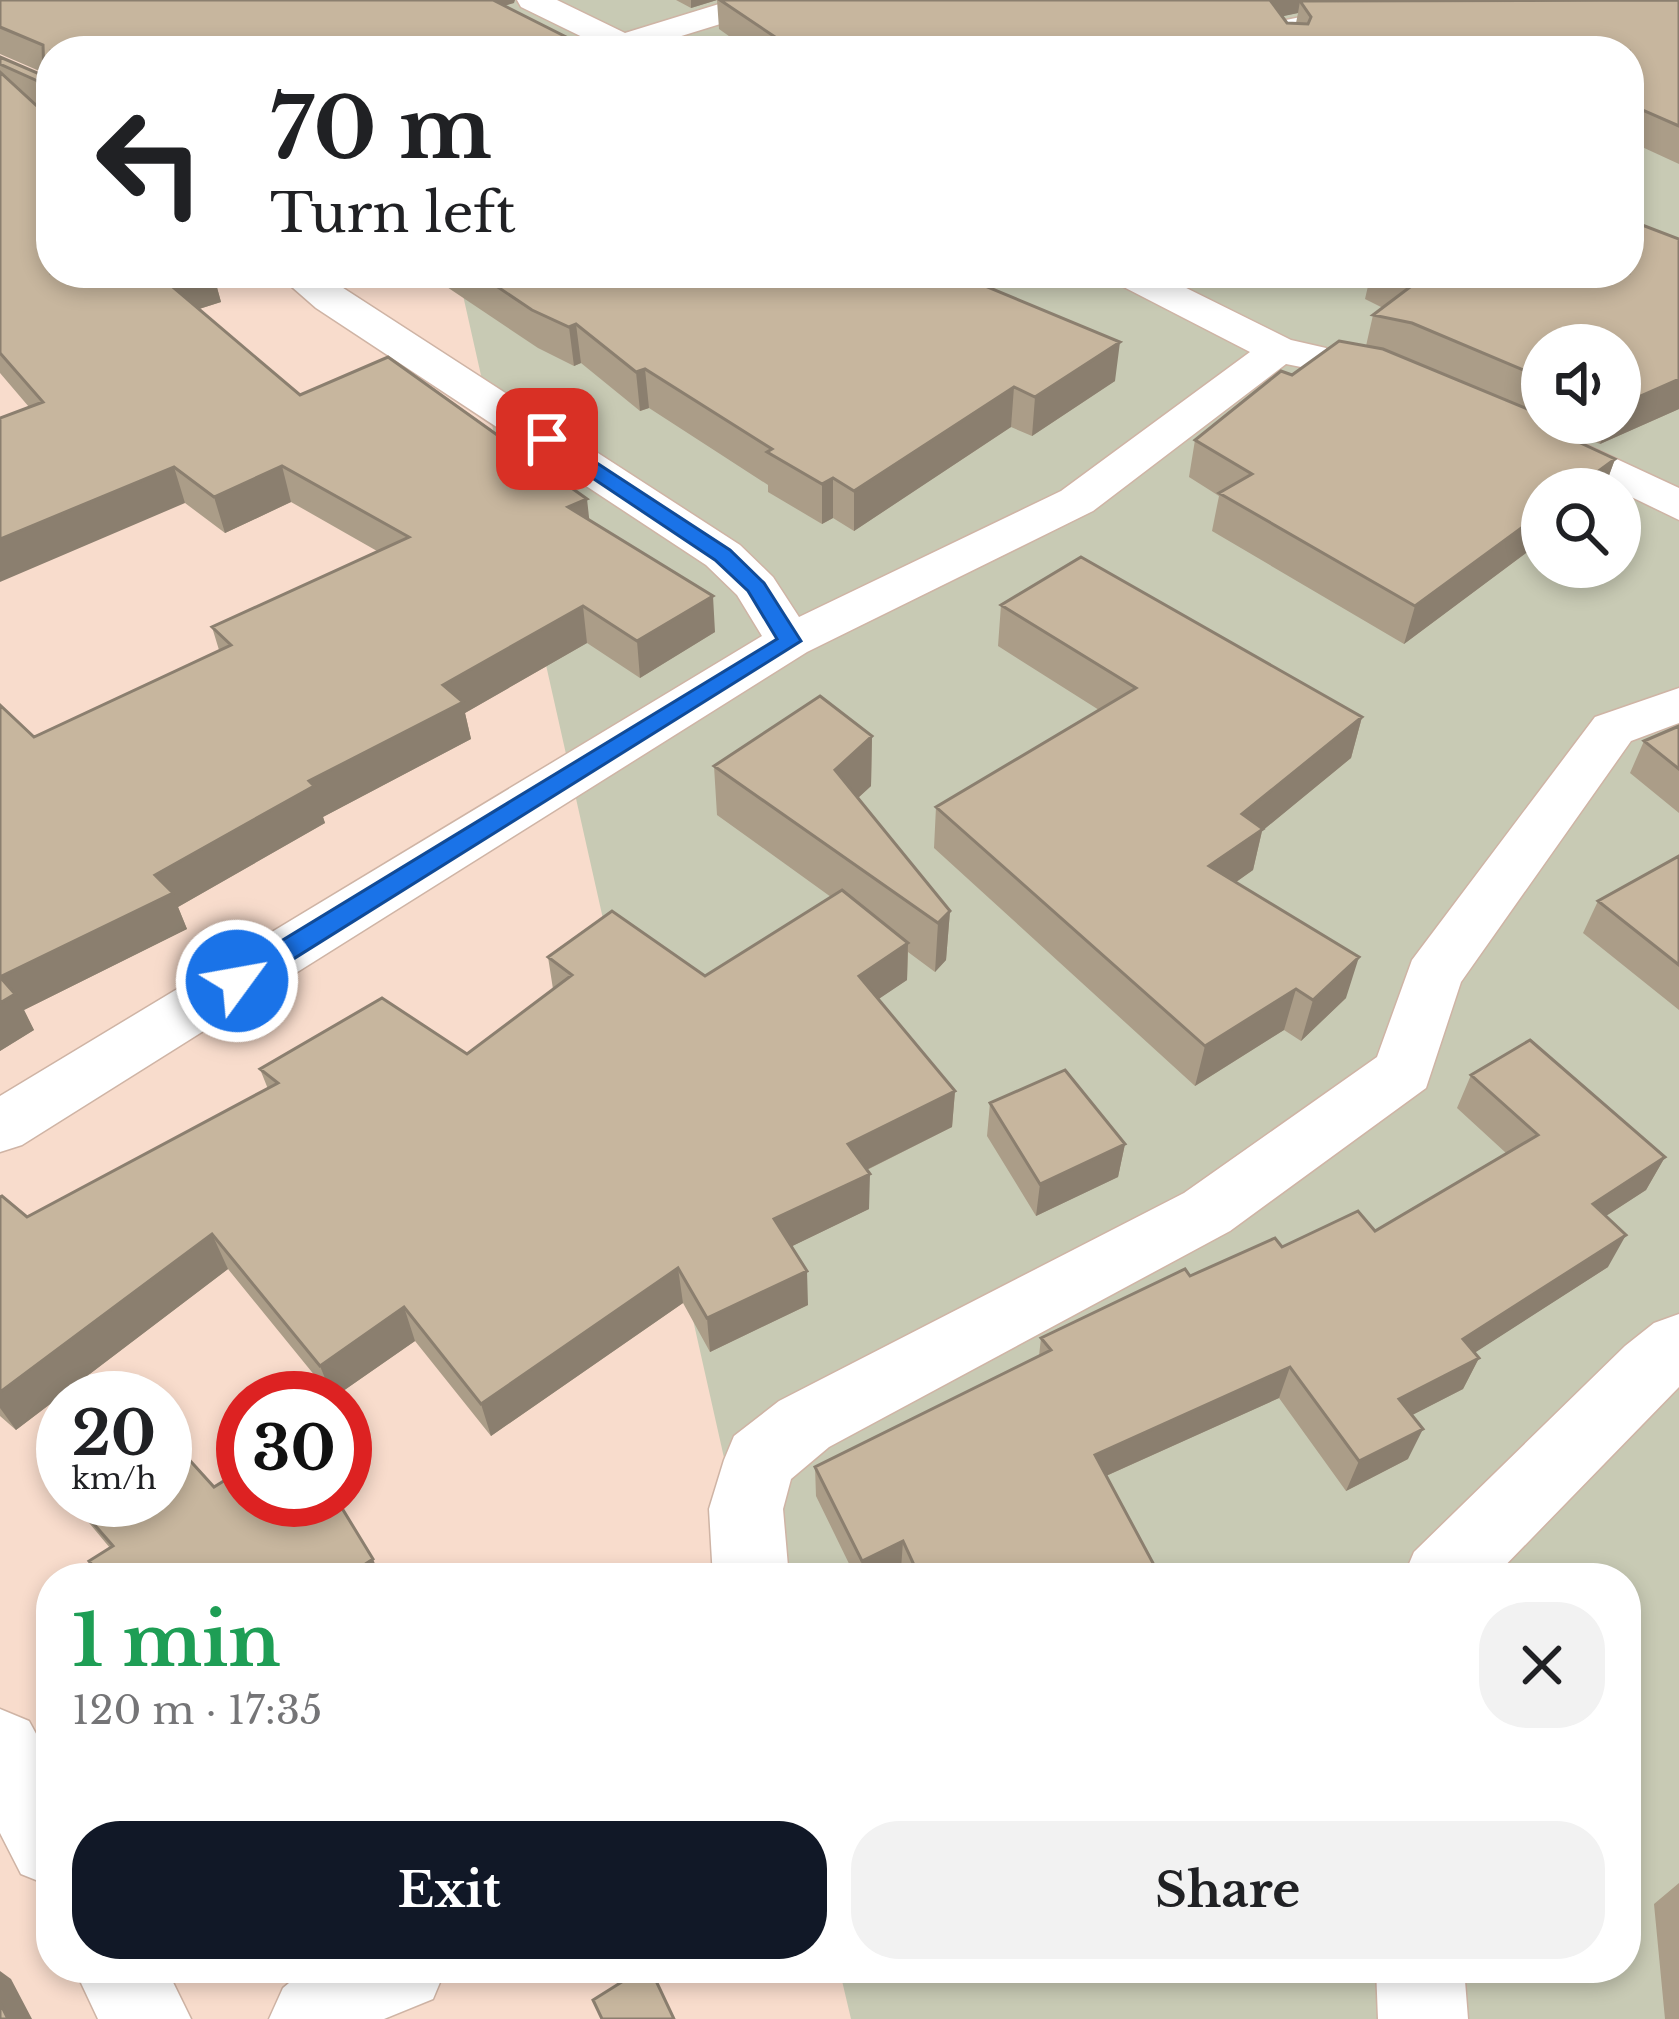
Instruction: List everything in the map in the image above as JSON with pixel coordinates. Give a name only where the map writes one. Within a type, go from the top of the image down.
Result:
[{"type":"street","points":[[532,0],[605,36]]},
{"type":"street","points":[[663,36],[764,0]]},
{"type":"street","points":[[314,288],[723,555],[756,587],[790,641]]},
{"type":"street","points":[[1156,288],[1278,350],[1343,363]]},
{"type":"street","points":[[0,1127],[790,641],[1077,501],[1278,350]]},
{"type":"street","points":[[1495,417],[1679,506]]},
{"type":"street","points":[[750,1563],[746,1509],[760,1460],[804,1424],[1207,1212],[1404,1071],[1433,976],[1613,729],[1679,705]]},
{"type":"street","points":[[1456,1563],[1650,1368],[1679,1346]]},
{"type":"street","points":[[0,1750],[36,1816]]},
{"type":"street","points":[[126,1983],[146,2019]]},
{"type":"street","points":[[314,2019],[359,1983]]},
{"type":"street","points":[[1421,1983],[1423,2019]]},
{"type":"lane","points":[[1278,36],[1276,30],[1282,25],[1409,0]]},
{"type":"green space","points":[[396,0],[1679,0],[1679,2019],[851,2019],[843,1983],[1641,1983],[1641,1563],[748,1563],[461,288],[1644,288],[1644,36],[404,36]]},
{"type":"building","points":[[0,0],[493,0],[564,36],[36,36],[36,42],[0,27]]},
{"type":"building","points":[[720,0],[1270,0],[1287,23],[1308,24],[1311,17],[1300,1],[1679,0],[1679,126],[1644,111],[1644,36],[774,36]]},
{"type":"building","points":[[0,57],[36,73],[36,80],[0,64]]},
{"type":"building","points":[[0,72],[36,105],[36,288],[174,288],[300,395],[388,357],[587,499],[568,507],[713,596],[637,641],[583,606],[443,685],[463,702],[309,781],[314,786],[155,875],[173,893],[0,977],[0,705],[34,737],[231,645],[212,627],[409,537],[282,466],[214,497],[174,467],[0,539],[0,418],[43,402],[0,353]]},
{"type":"building","points":[[1644,226],[1679,239],[1679,379],[1641,396],[1641,324],[1521,324],[1521,369],[1412,323],[1373,315],[1409,288],[1644,288]]},
{"type":"building","points":[[499,288],[990,288],[1120,342],[1035,397],[1014,387],[854,491],[833,478],[822,484],[645,369],[636,372],[576,324],[569,327]]},
{"type":"building","points":[[1339,341],[1383,349],[1521,406],[1521,444],[1583,444],[1615,459],[1603,468],[1521,468],[1521,528],[1415,606],[1219,493],[1252,474],[1195,440],[1281,371],[1292,375]]},
{"type":"building","points":[[1081,557],[1362,717],[1242,814],[1263,829],[1209,866],[1359,957],[1313,1000],[1296,989],[1205,1046],[936,807],[1136,688],[1001,605]]},
{"type":"building","points":[[820,696],[872,736],[835,770],[950,911],[938,923],[714,766]]},
{"type":"building","points":[[1679,726],[1679,769],[1644,741]]},
{"type":"building","points":[[1679,856],[1679,965],[1598,901]]},
{"type":"building","points":[[842,890],[908,943],[859,976],[955,1091],[848,1144],[870,1174],[774,1219],[807,1271],[707,1318],[678,1268],[481,1404],[404,1307],[320,1366],[212,1234],[0,1392],[0,1197],[27,1217],[278,1083],[260,1069],[382,998],[467,1054],[572,975],[548,957],[612,911],[705,976]]},
{"type":"building","points":[[0,977],[15,994],[0,1003]]},
{"type":"building","points":[[1530,1040],[1665,1157],[1593,1204],[1626,1235],[1463,1339],[1479,1358],[1399,1399],[1423,1429],[1359,1461],[1290,1367],[1095,1455],[1153,1563],[913,1563],[903,1541],[862,1561],[815,1467],[1051,1350],[1041,1338],[1185,1269],[1190,1276],[1275,1238],[1282,1247],[1358,1211],[1375,1231],[1538,1135],[1471,1075]]},
{"type":"building","points":[[1065,1070],[1125,1144],[1040,1184],[990,1103]]},
{"type":"building","points":[[192,1463],[216,1486],[216,1527],[353,1527],[373,1559],[367,1563],[89,1561],[113,1546],[96,1527],[192,1527]]},
{"type":"building","points":[[620,1983],[657,1983],[674,2019],[602,2019],[593,2000]]},
{"type":"route","points":[[237,981],[790,641],[756,587],[723,555],[547,439]]}]
